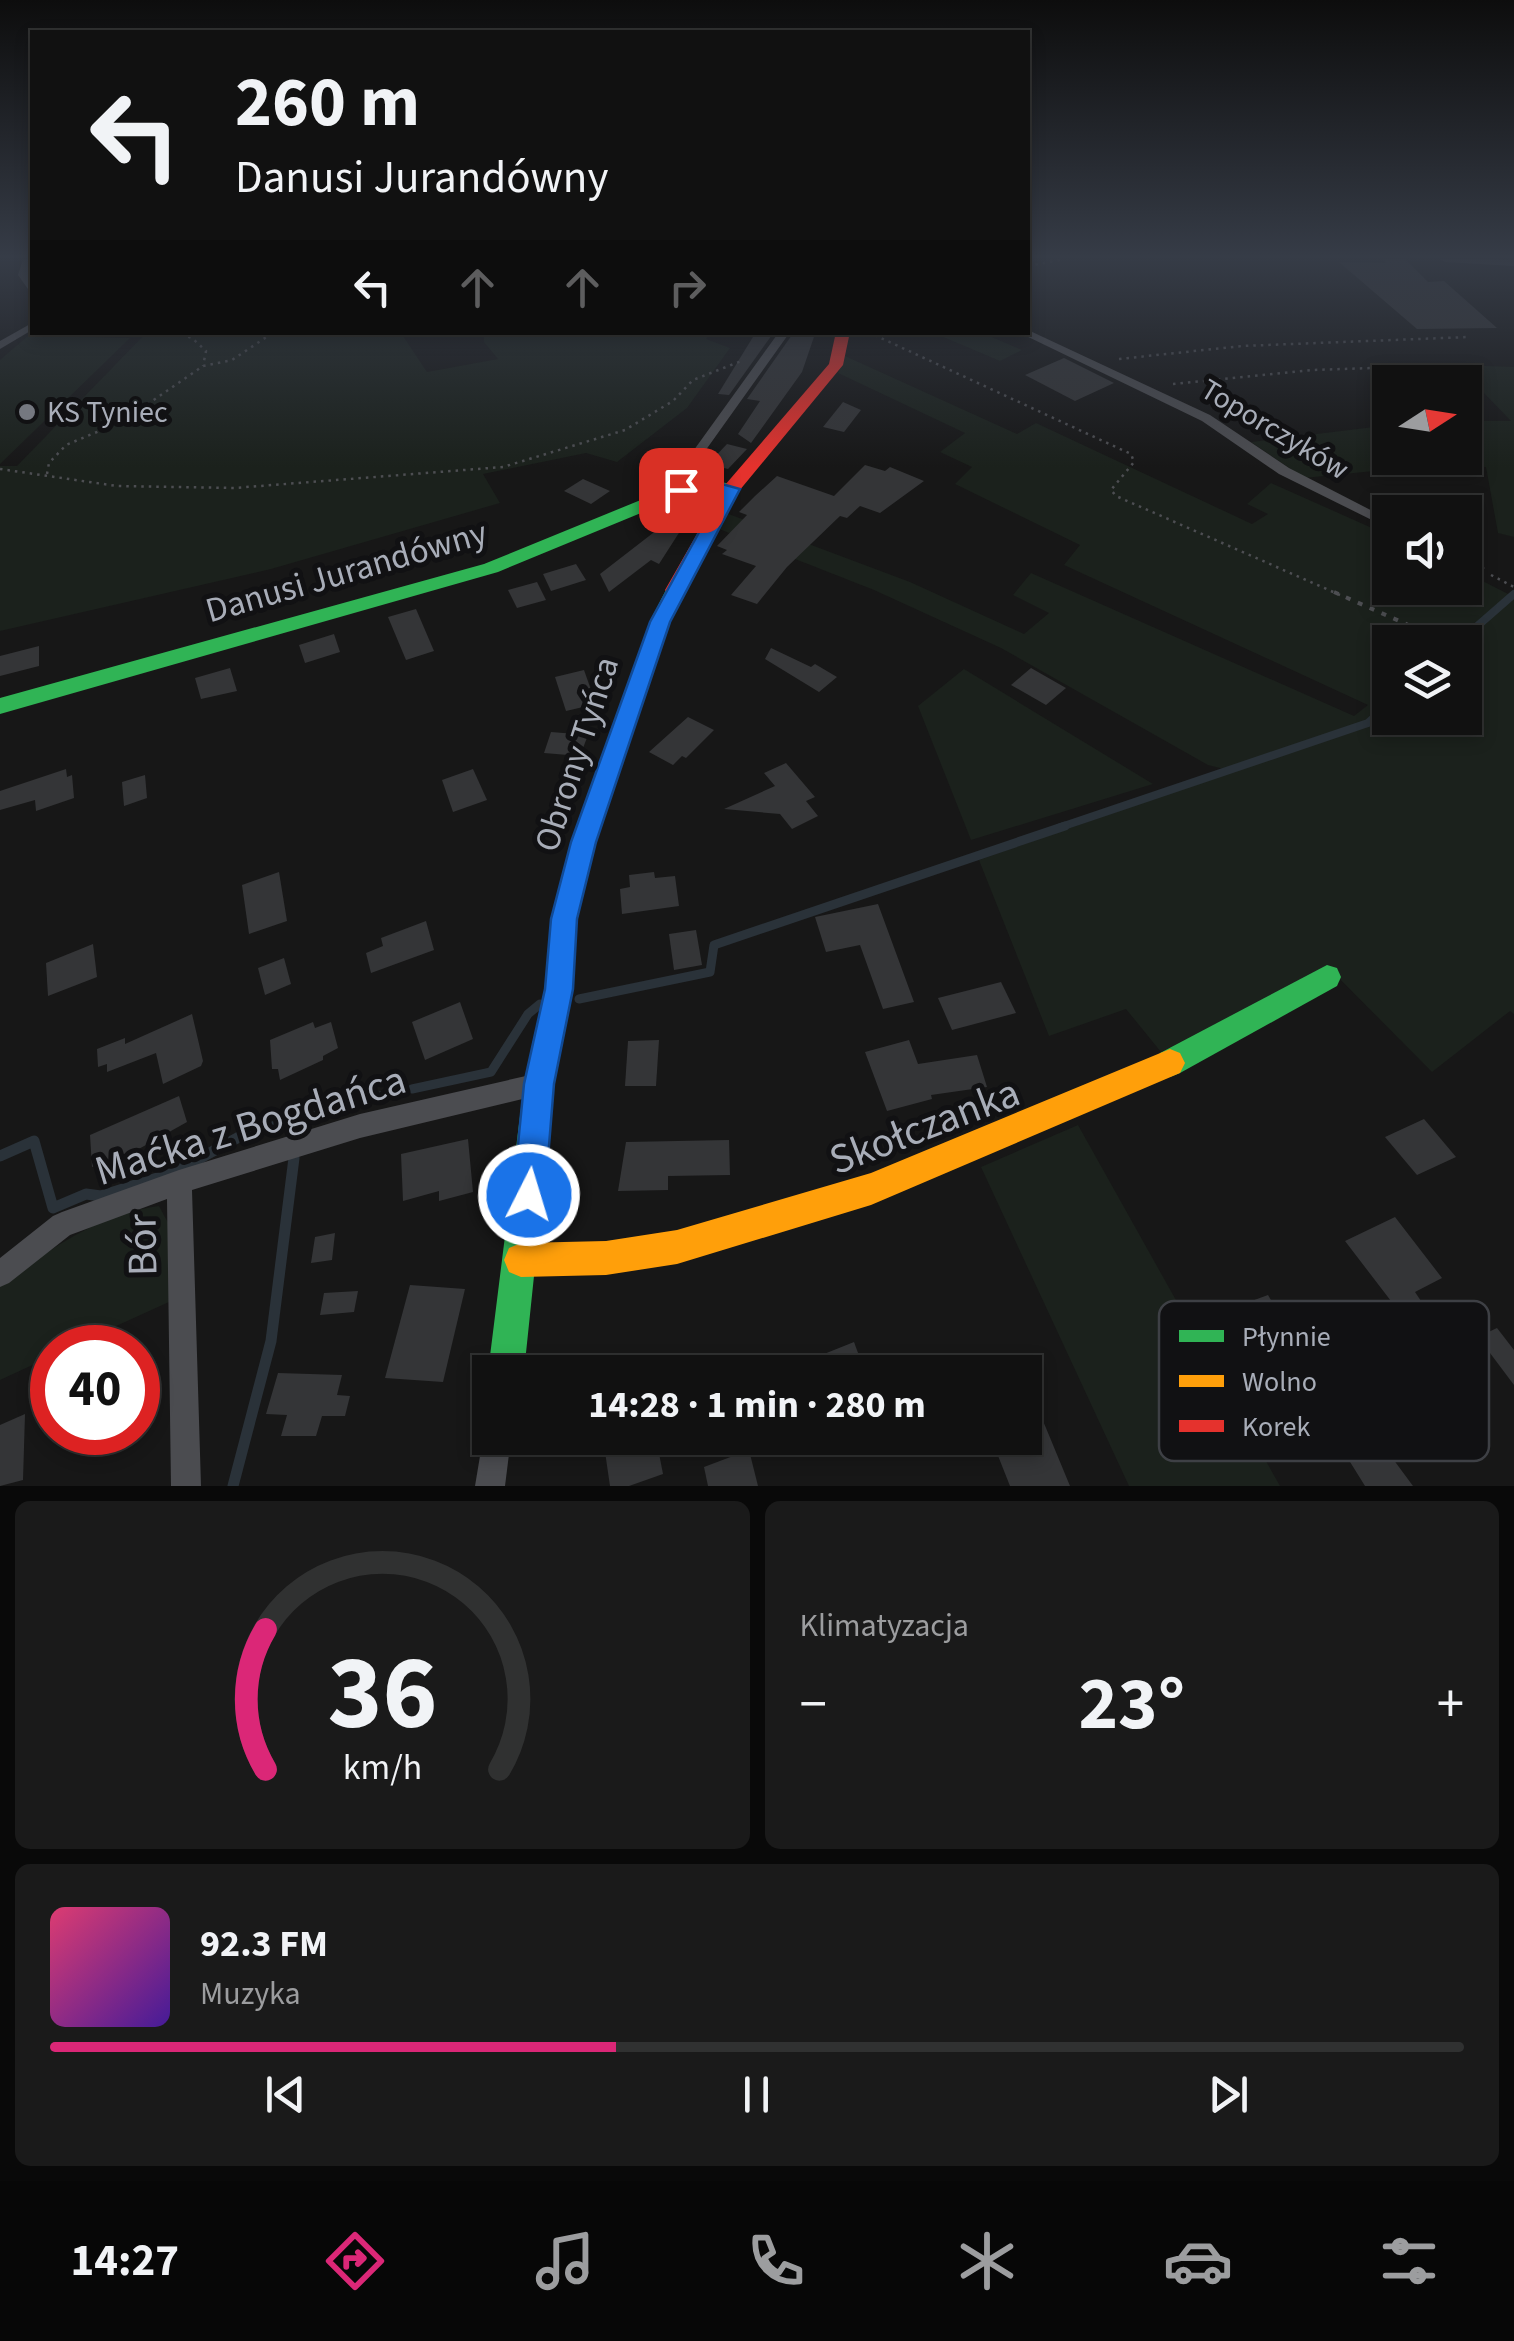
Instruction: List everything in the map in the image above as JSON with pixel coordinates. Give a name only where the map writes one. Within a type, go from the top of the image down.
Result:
[{"type":"street","points":[[0,346],[28,328]]},
{"type":"street","name":"Obrony Tyńca","points":[[508,1355],[539,1084],[559,989],[564,919],[584,842],[660,622],[731,489],[805,406],[836,364],[842,335]]},
{"type":"street","name":"Toporczyków","points":[[1030,335],[1206,418],[1284,471],[1372,516]]},
{"type":"street","points":[[731,489],[704,484],[692,461],[782,336]]},
{"type":"street","name":"Danusi Jurandówny","points":[[0,706],[490,568],[704,484]]},
{"type":"street","name":"Skołczanka","points":[[522,1260],[606,1258],[677,1247],[872,1189],[1164,1066],[1327,977]]},
{"type":"street","name":"Maćka z Bogdańca","points":[[0,1274],[62,1225],[179,1182],[360,1126],[539,1084]]},
{"type":"street","name":"Bór","points":[[179,1182],[186,1486]]},
{"type":"street","points":[[490,1486],[494,1455]]},
{"type":"path","points":[[183,335],[206,352],[204,366]]},
{"type":"path","points":[[47,476],[49,463],[66,445],[123,421],[204,366],[232,360],[270,335]]},
{"type":"path","points":[[874,335],[1131,454],[1134,462],[1111,490],[1116,496],[1408,625]]},
{"type":"path","points":[[0,469],[117,486],[263,487],[503,468],[625,430],[673,400],[693,380],[782,336]]},
{"type":"path","points":[[1089,362],[1242,346],[1468,338]]},
{"type":"path","points":[[1149,389],[1313,370],[1372,369]]},
{"type":"path","points":[[1482,571],[1514,587]]},
{"type":"shaded area","points":[[144,335],[402,335],[427,372],[498,359],[484,342],[484,335],[709,335],[706,339],[730,348],[687,408],[617,462],[586,453],[483,474],[500,503],[271,569],[0,631],[0,466],[17,466]]},
{"type":"shaded area","points":[[939,335],[987,335],[1022,350],[1000,361]]},
{"type":"shaded area","name":"KS Tyniec","points":[[28,336],[130,338],[0,464],[0,360]]},
{"type":"shaded area","points":[[845,356],[1017,434],[1036,423],[1252,524],[1268,514],[1247,504],[1271,483],[1372,528],[1372,605],[1482,605],[1482,581],[1514,597],[1514,1014],[1510,1011],[1432,1072],[1328,967],[1161,1052],[1126,1009],[1049,1036],[979,860],[1232,771],[1208,765],[1001,648],[874,590],[714,527],[726,513],[910,582],[1024,634],[1049,613],[1013,595],[1031,573],[1354,716],[1368,705],[1064,565],[1080,545],[955,484],[972,467],[940,452],[965,433],[838,373]]},
{"type":"shaded area","points":[[1482,366],[1514,367],[1514,537],[1498,533],[1486,467],[1482,467],[1482,421],[1511,421],[1482,391]]},
{"type":"shaded area","points":[[1372,427],[1372,471],[1304,478],[1251,442]]},
{"type":"shaded area","points":[[964,669],[1153,784],[971,840],[918,706]]},
{"type":"shaded area","points":[[1078,1125],[1176,1301],[1159,1301],[1159,1461],[1266,1461],[1280,1486],[1129,1486],[981,1167]]},
{"type":"shaded area","points":[[159,1206],[173,1232],[169,1302],[118,1325],[30,1325],[30,1366],[0,1380],[0,1284],[95,1225]]},
{"type":"building","points":[[754,335],[772,335],[729,395],[718,394]]},
{"type":"building","points":[[792,335],[815,335],[802,372],[751,443],[738,434],[760,401],[747,399]]},
{"type":"building","points":[[1064,358],[1114,383],[1075,401],[1025,375]]},
{"type":"building","points":[[843,402],[861,410],[844,432],[823,427]]},
{"type":"building","points":[[727,444],[747,449],[728,469],[708,464]]},
{"type":"building","points":[[865,465],[885,471],[890,467],[924,481],[880,513],[860,506],[847,518],[840,516],[787,567],[757,604],[731,595],[756,566],[722,554],[727,550],[717,546],[747,515],[739,512],[755,496],[777,476],[834,496]]},
{"type":"building","points":[[583,479],[610,491],[591,504],[564,491]]},
{"type":"building","points":[[662,521],[684,525],[659,564],[651,560],[609,592],[600,574],[653,533]]},
{"type":"building","points":[[576,564],[586,580],[551,591],[543,574]]},
{"type":"building","points":[[537,582],[546,600],[517,608],[508,590]]},
{"type":"building","points":[[416,609],[434,651],[406,660],[388,617]]},
{"type":"building","points":[[334,634],[340,652],[305,663],[299,645]]},
{"type":"building","points":[[39,646],[39,666],[0,676],[0,656]]},
{"type":"building","points":[[771,648],[811,667],[815,664],[837,677],[819,692],[765,659]]},
{"type":"building","points":[[230,668],[237,691],[201,699],[195,678]]},
{"type":"building","points":[[1031,668],[1066,688],[1046,705],[1011,685]]},
{"type":"building","points":[[584,670],[596,704],[566,711],[555,677]]},
{"type":"building","points":[[688,717],[714,730],[686,758],[682,756],[673,765],[649,752]]},
{"type":"building","points":[[551,732],[588,735],[580,756],[544,753]]},
{"type":"building","points":[[786,763],[815,797],[806,801],[818,816],[792,829],[780,814],[724,809],[775,786],[764,773]]},
{"type":"building","points":[[66,769],[67,777],[72,775],[74,798],[36,811],[35,800],[0,810],[0,791]]},
{"type":"building","points":[[473,769],[487,800],[453,812],[442,780]]},
{"type":"building","points":[[145,775],[147,798],[124,806],[122,782]]},
{"type":"building","points":[[279,872],[287,921],[249,934],[242,885]]},
{"type":"building","points":[[654,872],[655,878],[675,876],[679,906],[622,914],[620,889],[630,887],[629,875]]},
{"type":"building","points":[[878,904],[914,1002],[883,1009],[860,945],[826,952],[815,917]]},
{"type":"building","points":[[426,921],[434,950],[371,973],[366,953],[383,946],[381,938]]},
{"type":"building","points":[[696,930],[702,965],[674,970],[669,934]]},
{"type":"building","points":[[93,944],[97,977],[48,996],[46,963]]},
{"type":"building","points":[[284,958],[291,984],[265,995],[258,968]]},
{"type":"building","points":[[1001,982],[1016,1013],[952,1030],[938,998]]},
{"type":"building","points":[[460,1002],[473,1039],[425,1060],[412,1022]]},
{"type":"building","points":[[192,1014],[201,1066],[163,1084],[156,1053],[107,1072],[107,1064],[98,1067],[97,1049],[125,1038],[125,1044]]},
{"type":"building","points":[[313,1022],[315,1028],[331,1022],[338,1048],[323,1056],[323,1060],[280,1080],[278,1069],[272,1069],[270,1040]]},
{"type":"building","points":[[659,1040],[656,1086],[625,1086],[628,1041]]},
{"type":"building","points":[[909,1040],[918,1064],[977,1055],[987,1087],[931,1095],[932,1099],[887,1111],[865,1052]]},
{"type":"building","points":[[179,1096],[187,1122],[128,1155],[92,1167],[90,1135]]},
{"type":"building","points":[[1424,1119],[1456,1157],[1417,1175],[1385,1137]]},
{"type":"building","points":[[468,1139],[473,1192],[439,1201],[439,1191],[403,1201],[401,1154]]},
{"type":"building","points":[[729,1140],[730,1175],[668,1176],[668,1190],[618,1191],[626,1142]]},
{"type":"building","points":[[1395,1217],[1442,1278],[1415,1292],[1421,1301],[1391,1301],[1345,1241]]},
{"type":"building","points":[[335,1233],[332,1260],[311,1263],[315,1237]]},
{"type":"building","points":[[410,1285],[465,1289],[443,1382],[385,1378]]},
{"type":"building","points":[[358,1291],[354,1312],[320,1315],[324,1293]]},
{"type":"building","points":[[1497,1328],[1514,1350],[1514,1385],[1489,1352],[1489,1332]]},
{"type":"building","points":[[854,1342],[859,1355],[822,1355]]},
{"type":"building","points":[[278,1373],[342,1375],[337,1395],[350,1396],[345,1416],[322,1416],[316,1436],[281,1436],[287,1415],[266,1414]]},
{"type":"building","points":[[25,1414],[23,1480],[0,1486],[0,1425]]},
{"type":"building","points":[[1042,1419],[1070,1486],[1010,1486],[998,1455],[1042,1455]]},
{"type":"building","points":[[605,1455],[659,1455],[663,1474],[629,1486],[610,1486]]},
{"type":"building","points":[[736,1455],[750,1455],[758,1486],[708,1486],[704,1467]]},
{"type":"building","points":[[1349,1461],[1395,1461],[1413,1486],[1365,1486]]},
{"type":"waterway","points":[[1478,625],[1514,594]]},
{"type":"waterway","points":[[1058,828],[1372,719]]},
{"type":"waterway","points":[[579,999],[710,972],[714,945],[1065,826]]},
{"type":"waterway","points":[[412,1089],[491,1072],[528,1014],[540,1004]]},
{"type":"waterway","points":[[295,1121],[387,1094]]},
{"type":"waterway","points":[[0,1156],[34,1141],[53,1208],[86,1194],[101,1196],[173,1173],[239,1137],[303,1118]]},
{"type":"waterway","points":[[233,1486],[271,1341],[294,1158]]},
{"type":"traffic: fast","points":[[0,706],[491,568],[681,490],[704,484],[731,489]]},
{"type":"traffic: fast","points":[[508,1355],[539,1084],[559,989],[564,919],[583,842],[660,621],[675,590]]},
{"type":"traffic: fast","points":[[1170,1063],[1327,977]]},
{"type":"traffic: slow","points":[[521,1260],[606,1258],[677,1247],[871,1189],[1170,1063]]},
{"type":"traffic: jam","points":[[675,590],[731,489],[836,365],[842,335]]},
{"type":"place","name":"KS Tyniec","points":[[27,412]]},
{"type":"route","points":[[529,1195],[539,1084],[559,989],[564,919],[584,842],[660,622],[695,550],[731,489],[704,484],[681,490]]}]
